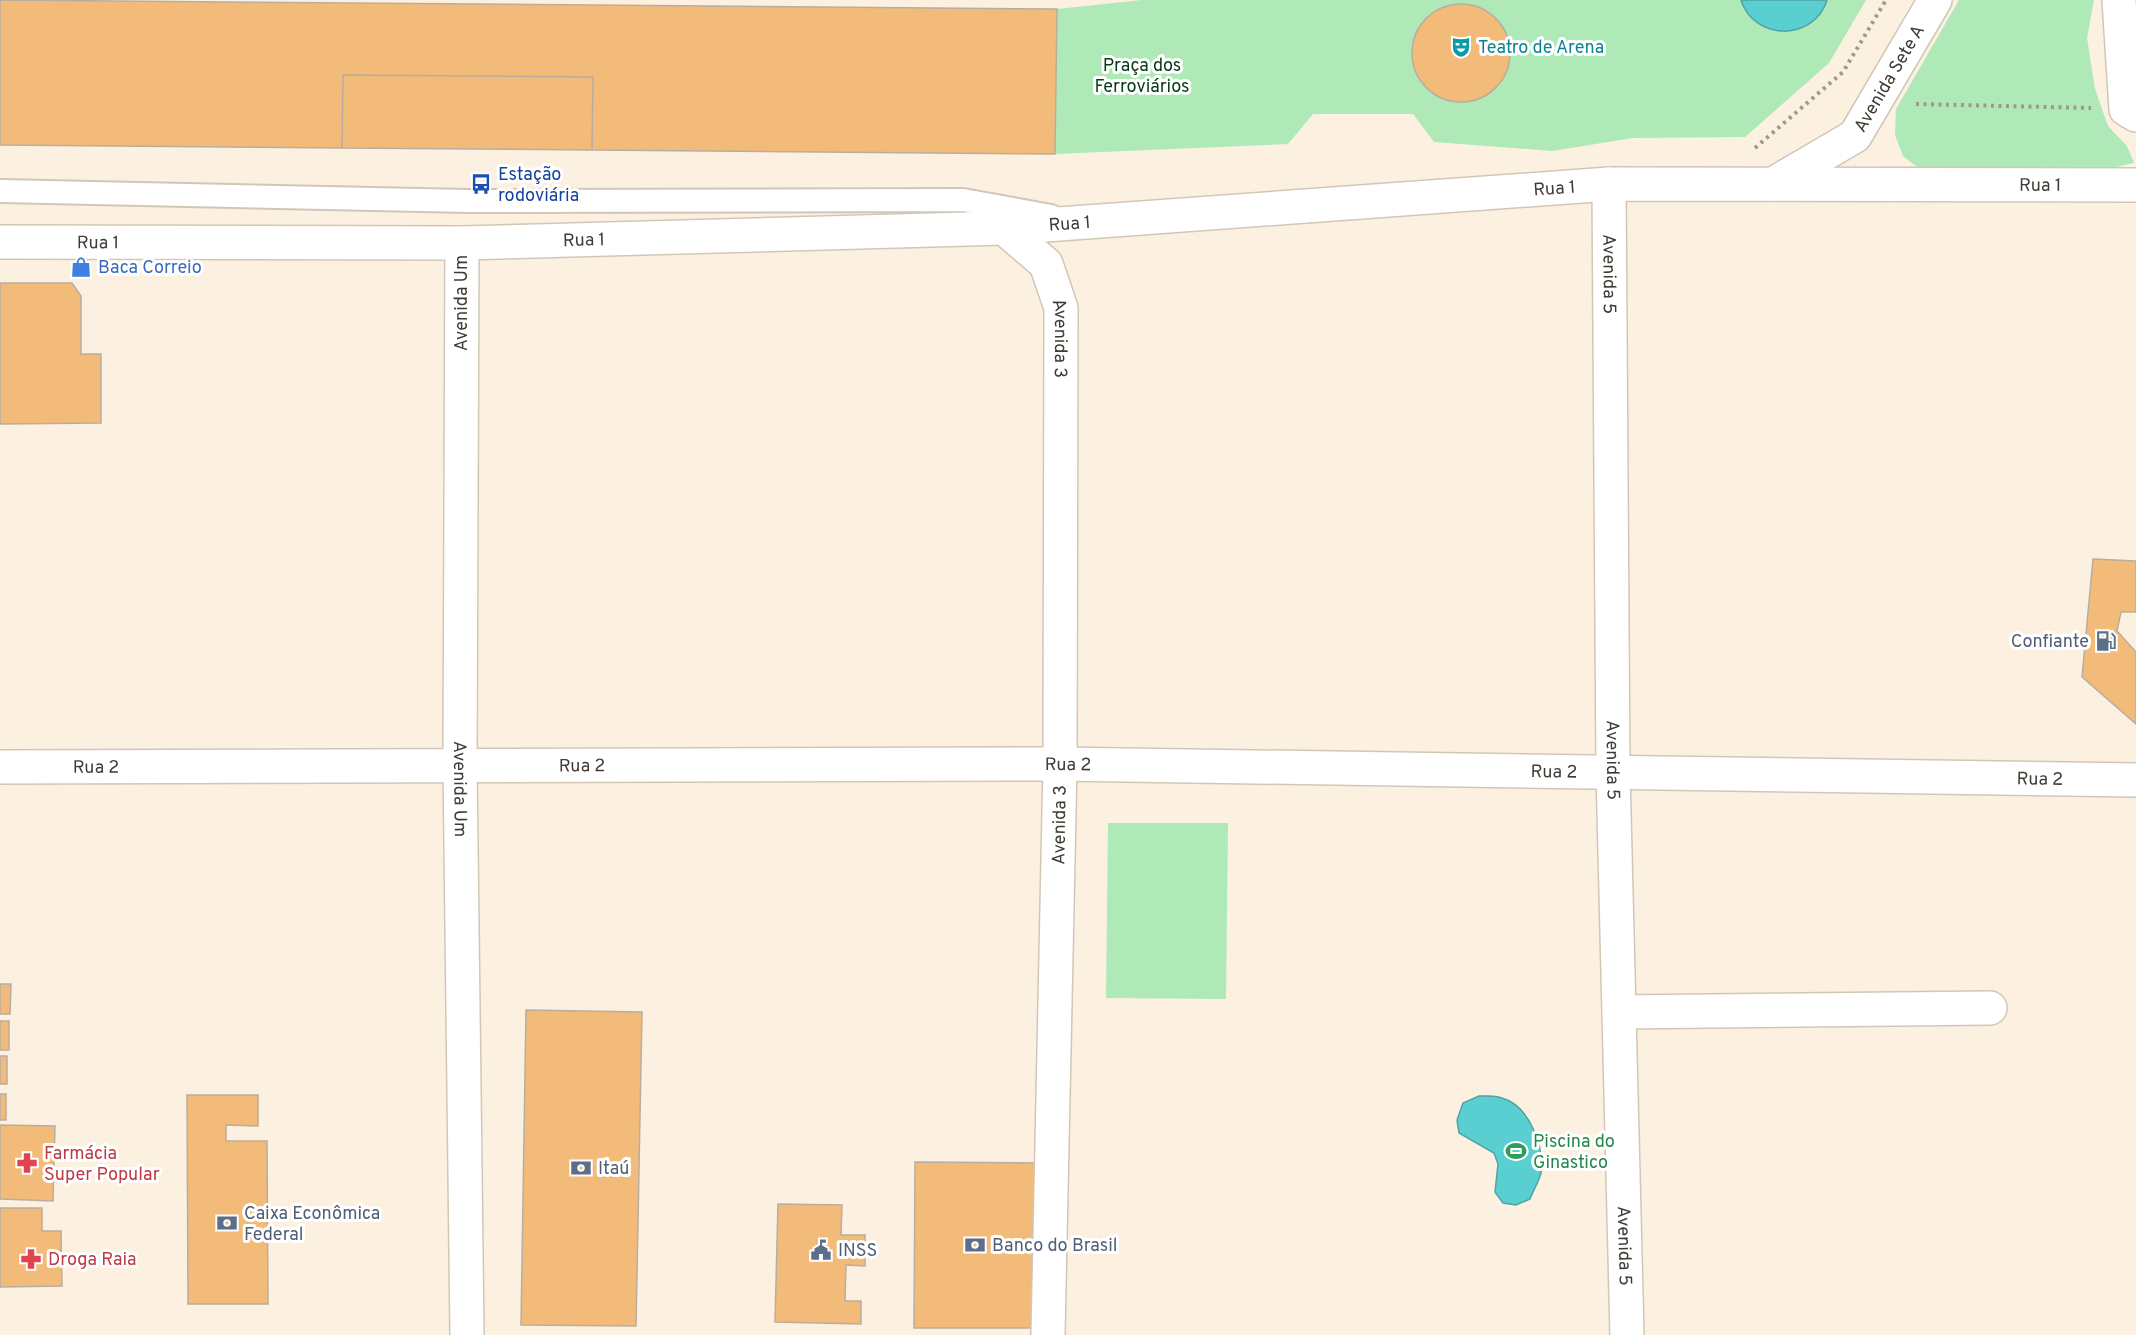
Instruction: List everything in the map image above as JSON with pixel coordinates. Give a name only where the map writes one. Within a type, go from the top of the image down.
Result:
[{"type":"street","name":"Avenida Sete A","points":[[1773,184],[1855,136],[1935,0]]},
{"type":"street","points":[[2119,0],[2131,112]]},
{"type":"street","name":"Rua 1","points":[[0,242],[462,243],[1004,228],[1609,183],[2136,185]]},
{"type":"street","name":"Avenida 5","points":[[1609,183],[1613,772],[1627,1335]]},
{"type":"street","name":"Avenida 3","points":[[1004,228],[1046,264],[1061,308],[1060,764],[1048,1335]]},
{"type":"street","name":"Avenida Um","points":[[462,243],[460,764],[467,1335]]},
{"type":"street","name":"Rua 2","points":[[0,767],[1060,764],[2136,780]]},
{"type":"street","points":[[1619,1012],[1990,1008]]},
{"type":"lane","points":[[0,191],[468,201],[963,200],[1094,223]]},
{"type":"path","points":[[1750,152],[1843,72],[1886,0]]},
{"type":"path","points":[[1843,72],[1881,92],[1914,104],[2131,112]]},
{"type":"green space","name":"Praça dos Ferroviários","points":[[1142,0],[1866,0],[1829,63],[1745,137],[1633,138],[1552,151],[1434,142],[1413,114],[1313,114],[1288,144],[1055,154],[1057,9]]},
{"type":"green space","points":[[1959,0],[2094,0],[2087,38],[2095,89],[2108,126],[2127,146],[2134,163],[2102,170],[1921,170],[1903,156],[1895,135],[1896,109]]},
{"type":"green space","points":[[1108,823],[1228,823],[1226,999],[1106,998]]},
{"type":"water","points":[[1741,0],[1827,0],[1820,14],[1810,23],[1798,29],[1784,31],[1770,29],[1758,23],[1748,13]]},
{"type":"water","name":"Piscina do Ginastico","points":[[1479,1096],[1496,1096],[1512,1102],[1527,1118],[1537,1140],[1541,1173],[1530,1199],[1516,1205],[1503,1203],[1495,1192],[1498,1164],[1494,1153],[1459,1133],[1457,1120],[1463,1103]]},
{"type":"building","points":[[0,0],[1057,9],[1055,154],[592,150],[593,77],[343,75],[342,148],[0,145]]},
{"type":"building","name":"Teatro de Arena","points":[[1461,4],[1480,8],[1496,18],[1506,34],[1510,53],[1506,72],[1496,88],[1480,98],[1461,102],[1442,98],[1426,88],[1416,72],[1412,53],[1416,34],[1426,18],[1442,8]]},
{"type":"building","points":[[343,75],[593,77],[592,150],[342,148]]},
{"type":"building","points":[[0,283],[72,283],[81,296],[81,354],[101,354],[101,423],[0,424]]},
{"type":"building","name":"Confiante","points":[[2093,559],[2136,561],[2136,612],[2121,612],[2117,631],[2136,652],[2136,724],[2082,677]]},
{"type":"building","points":[[0,984],[11,984],[10,1014],[0,1014]]},
{"type":"building","name":"Itaú","points":[[526,1010],[642,1012],[636,1326],[521,1325]]},
{"type":"building","points":[[0,1021],[9,1021],[9,1050],[0,1050]]},
{"type":"building","points":[[0,1056],[7,1056],[7,1084],[0,1084]]},
{"type":"building","points":[[0,1094],[6,1094],[6,1120],[0,1120]]},
{"type":"building","name":"Caixa Econômica Federal","points":[[187,1095],[258,1095],[258,1126],[226,1125],[226,1141],[267,1141],[268,1304],[188,1304]]},
{"type":"building","name":"Farmácia Super Popular","points":[[0,1125],[55,1126],[53,1201],[0,1199]]},
{"type":"building","name":"Banco do Brasil","points":[[915,1162],[1035,1163],[1034,1328],[914,1328]]},
{"type":"building","name":"INSS","points":[[778,1204],[842,1205],[841,1235],[865,1235],[865,1266],[846,1265],[845,1301],[861,1301],[861,1324],[775,1322]]},
{"type":"building","name":"Droga Raia","points":[[0,1208],[42,1208],[42,1231],[61,1231],[62,1286],[0,1287]]},
{"type":"place","name":"Teatro de Arena","points":[[1461,47]]},
{"type":"place","name":"Estação rodoviária","points":[[481,184]]},
{"type":"place","name":"Baca Correio","points":[[81,267]]},
{"type":"place","name":"Confiante","points":[[2106,641]]},
{"type":"place","name":"Piscina do Ginastico","points":[[1516,1151]]},
{"type":"place","name":"Farmácia Super Popular","points":[[27,1163]]},
{"type":"place","name":"Itaú","points":[[581,1168]]},
{"type":"place","name":"Caixa Econômica Federal","points":[[227,1223]]},
{"type":"place","name":"Banco do Brasil","points":[[975,1245]]},
{"type":"place","name":"INSS","points":[[821,1250]]},
{"type":"place","name":"Droga Raia","points":[[31,1259]]}]
